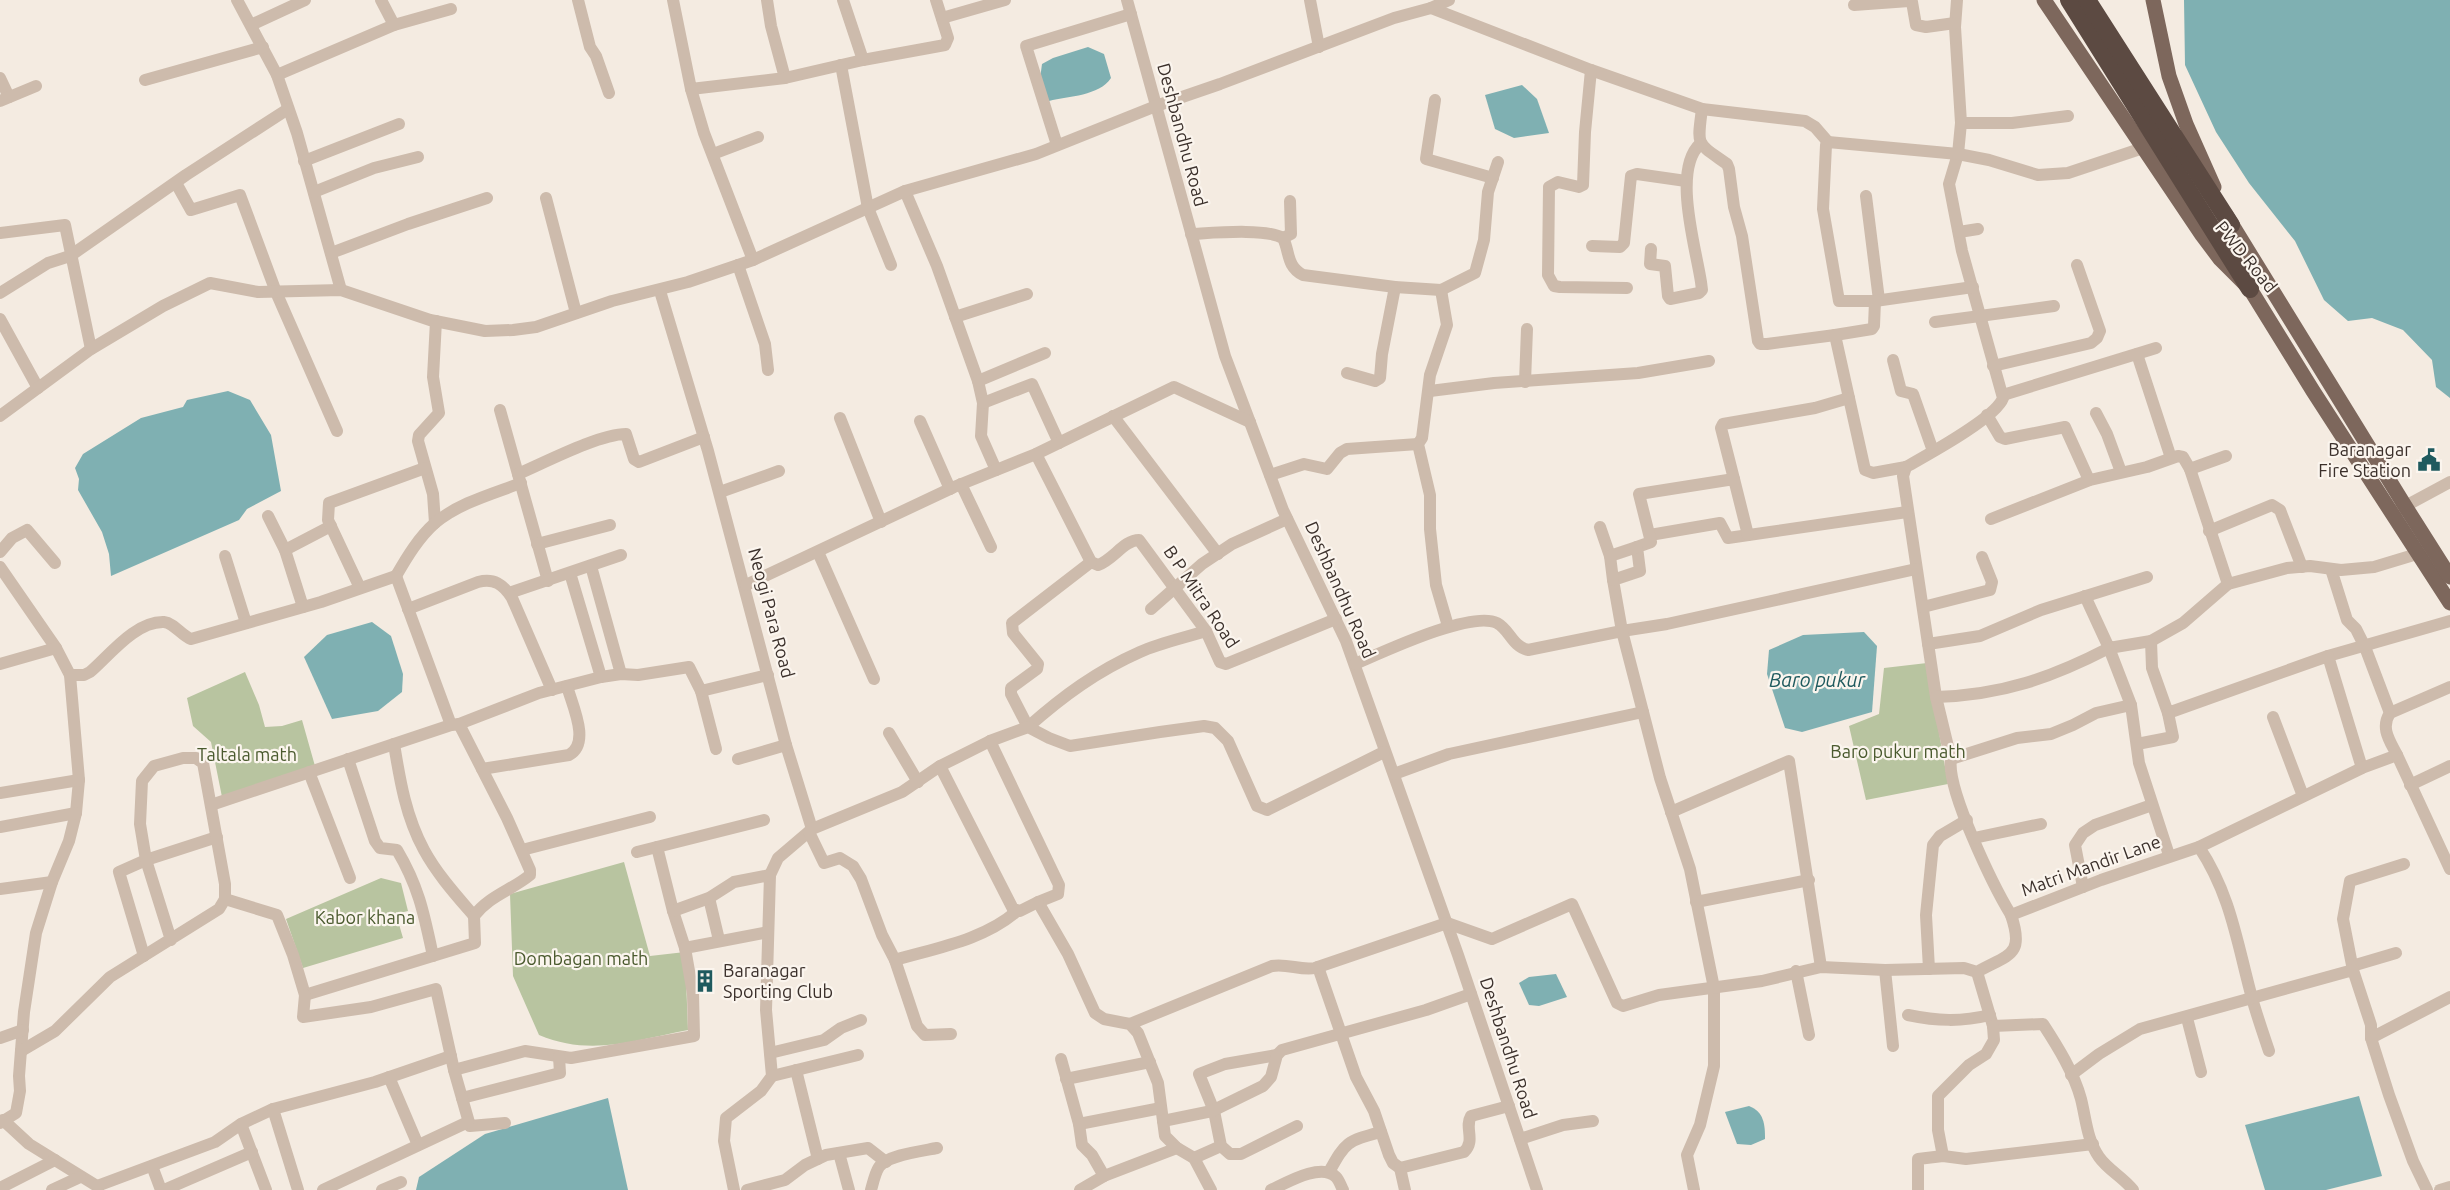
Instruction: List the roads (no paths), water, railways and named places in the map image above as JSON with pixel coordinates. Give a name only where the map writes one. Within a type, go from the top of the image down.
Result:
[{"type":"highway","points":[[2069,0],[2250,289]]},
{"type":"highway","points":[[2087,0],[2231,225]]},
{"type":"main road","name":"PWD Road","points":[[2044,0],[2220,259],[2250,289],[2398,510],[2449,574]]},
{"type":"main road","name":"PWD Road","points":[[2153,0],[2161,45],[2176,98],[2231,225],[2398,510],[2418,554],[2450,603]]},
{"type":"street","points":[[237,0],[277,75],[314,192],[341,290]]},
{"type":"street","points":[[251,25],[305,0]]},
{"type":"street","points":[[381,0],[394,25]]},
{"type":"street","points":[[578,0],[590,47],[596,56],[609,93]]},
{"type":"street","points":[[673,0],[691,89],[753,260]]},
{"type":"street","points":[[767,0],[771,26],[785,78]]},
{"type":"street","points":[[843,0],[863,60]]},
{"type":"street","points":[[691,89],[785,78],[863,60],[945,45],[948,38],[936,0]]},
{"type":"street","points":[[942,18],[1005,0]]},
{"type":"street","name":"Deshbandhu Road","points":[[1127,0],[1225,356],[1287,519],[1336,619],[1355,664],[1384,752],[1394,774],[1472,994],[1537,1190]]},
{"type":"street","points":[[1310,0],[1319,47]]},
{"type":"street","points":[[0,416],[91,349],[163,306],[210,283],[258,292],[341,290],[436,321],[485,331],[536,327],[612,302],[660,291],[753,260],[905,191],[1036,154],[1156,106],[1449,0]]},
{"type":"street","points":[[1854,5],[1909,0],[1912,2],[1916,25],[1926,27],[1955,24]]},
{"type":"street","points":[[1835,335],[1865,470],[1873,472],[1906,467],[1956,438],[2002,402],[2003,395],[1966,265],[1949,184],[1958,154],[1961,123],[1955,24],[1957,0]]},
{"type":"street","points":[[1432,5],[1591,70],[1702,109],[1805,121],[1815,127],[1828,142],[1958,154],[1989,160],[2025,172],[2051,174],[2068,173],[2143,148]]},
{"type":"street","points":[[277,75],[394,25],[451,9]]},
{"type":"street","points":[[1057,145],[1026,45],[1131,14]]},
{"type":"street","points":[[145,80],[263,47]]},
{"type":"street","points":[[841,65],[868,208],[891,265]]},
{"type":"street","points":[[1591,70],[1583,185],[1579,187],[1558,182],[1549,187],[1548,275],[1554,286],[1560,287],[1627,288]]},
{"type":"street","points":[[0,78],[4,99],[36,86]]},
{"type":"street","points":[[1435,100],[1426,159],[1493,178]]},
{"type":"street","points":[[0,293],[48,263],[70,256],[288,109]]},
{"type":"street","points":[[1702,109],[1698,137],[1700,144],[1727,164],[1729,169],[1760,344],[1872,329],[1877,300],[1866,196]]},
{"type":"street","points":[[1961,123],[2012,123],[2068,117]]},
{"type":"street","points":[[304,161],[399,124]]},
{"type":"street","points":[[713,154],[758,137]]},
{"type":"street","points":[[1828,142],[1822,209],[1836,297],[1842,302],[1877,300],[1973,287]]},
{"type":"street","points":[[1651,249],[1650,264],[1665,266],[1670,299],[1699,293],[1702,290],[1686,181],[1691,155],[1700,144]]},
{"type":"street","points":[[314,192],[374,168],[418,157]]},
{"type":"street","points":[[1283,238],[1287,258],[1297,272],[1303,275],[1395,287],[1441,290],[1475,273],[1484,240],[1488,192],[1498,162]]},
{"type":"street","points":[[1592,246],[1620,247],[1624,243],[1631,176],[1637,174],[1686,181]]},
{"type":"street","points":[[176,183],[191,210],[240,195],[276,291],[337,431]]},
{"type":"street","points":[[905,191],[956,316],[978,381],[983,403],[981,436],[996,470]]},
{"type":"street","points":[[331,253],[487,198]]},
{"type":"street","points":[[546,198],[576,313]]},
{"type":"street","points":[[1283,238],[1291,234],[1290,201]]},
{"type":"street","points":[[0,233],[65,225],[91,349]]},
{"type":"street","points":[[1959,232],[1978,229]]},
{"type":"street","points":[[1191,234],[1245,232],[1274,234],[1283,238]]},
{"type":"street","points":[[738,265],[765,344],[768,370]]},
{"type":"street","points":[[1994,366],[2082,345],[2097,338],[2100,332],[2076,265]]},
{"type":"street","points":[[1347,373],[1375,381],[1380,378],[1382,354],[1395,287]]},
{"type":"street","points":[[1441,290],[1447,325],[1430,375],[1430,391],[1422,438],[1418,444],[1430,495],[1430,529],[1436,585],[1448,626]]},
{"type":"street","name":"Neogi Para Road","points":[[660,291],[746,585],[810,831],[824,863],[840,858],[846,860],[860,876],[882,935],[895,960]]},
{"type":"street","points":[[956,316],[1027,294]]},
{"type":"street","points":[[1935,322],[1981,318],[2054,306]]},
{"type":"street","points":[[0,319],[38,388]]},
{"type":"street","points":[[435,523],[433,494],[418,441],[419,435],[439,413],[433,377],[436,321]]},
{"type":"street","points":[[1525,382],[1527,329]]},
{"type":"street","points":[[2003,395],[2157,348]]},
{"type":"street","points":[[978,381],[1045,353]]},
{"type":"street","points":[[2137,354],[2171,458]]},
{"type":"street","points":[[1893,360],[1900,391],[1912,394],[1934,451]]},
{"type":"street","points":[[1430,391],[1494,383],[1638,373],[1709,362]]},
{"type":"street","points":[[983,403],[1032,384],[1059,443]]},
{"type":"street","points":[[746,585],[956,486],[1059,443],[1174,387],[1250,422]]},
{"type":"street","points":[[1748,535],[1720,428],[1723,424],[1815,408],[1849,398]]},
{"type":"street","points":[[500,410],[548,580]]},
{"type":"street","points":[[2096,413],[2107,434],[2121,472]]},
{"type":"street","points":[[1987,415],[2000,437],[2005,439],[2065,427],[2089,480]]},
{"type":"street","points":[[1113,416],[1218,554]]},
{"type":"street","points":[[840,418],[881,522]]},
{"type":"street","points":[[920,421],[991,547]]},
{"type":"street","points":[[70,675],[84,675],[90,672],[124,639],[157,624],[164,622],[172,625],[183,636],[191,639],[303,607],[396,576],[413,548],[435,523],[462,506],[603,439],[626,434],[634,459],[639,462],[704,437]]},
{"type":"street","points":[[1270,475],[1304,464],[1327,469],[1340,453],[1347,449],[1418,444]]},
{"type":"street","points":[[1035,454],[1091,562],[1012,623],[1013,633],[1038,664],[1037,669],[1011,688],[1011,694],[1028,727],[1070,746],[1204,726],[1215,728],[1228,741],[1257,806],[1267,810],[1384,752]]},
{"type":"street","points":[[1991,519],[2089,480],[2181,455],[2190,469],[2208,531],[2228,584]]},
{"type":"street","points":[[2190,469],[2226,456]]},
{"type":"street","points":[[1906,467],[1903,476],[1907,512],[1936,697],[1950,759],[1949,769],[1958,802],[1995,887],[2011,915]]},
{"type":"street","points":[[360,588],[328,520],[329,503],[425,468]]},
{"type":"street","points":[[720,492],[779,471]]},
{"type":"street","points":[[1610,556],[1650,544],[1650,535],[1639,499],[1639,494],[1642,492],[1734,479]]},
{"type":"street","points":[[2398,510],[2450,482]]},
{"type":"street","points":[[2208,531],[2272,505],[2280,510],[2302,567]]},
{"type":"street","points":[[1650,535],[1720,523],[1728,538],[1907,512]]},
{"type":"street","points":[[268,516],[285,550],[303,607]]},
{"type":"street","points":[[1150,609],[1175,586],[1232,544],[1287,519]]},
{"type":"street","points":[[537,544],[610,525]]},
{"type":"street","points":[[285,550],[331,526]]},
{"type":"street","points":[[1600,527],[1610,556],[1622,631],[1643,712],[1671,812],[1690,869],[1714,988],[1714,1066],[1700,1125],[1687,1155],[1694,1190]]},
{"type":"street","points":[[0,552],[12,538],[27,530],[55,563]]},
{"type":"street","name":"B P Mitra Road","points":[[1091,562],[1098,565],[1106,562],[1133,541],[1140,540],[1206,631],[1220,662],[1226,664],[1336,619]]},
{"type":"street","points":[[1614,580],[1640,570],[1637,548]]},
{"type":"street","points":[[818,552],[874,679]]},
{"type":"street","points":[[1936,697],[1971,696],[2005,690],[2061,670],[2109,648],[2151,641],[2183,623],[2228,584],[2287,568],[2374,567],[2418,554]]},
{"type":"street","points":[[509,593],[621,555]]},
{"type":"street","points":[[225,556],[246,623]]},
{"type":"street","points":[[1923,608],[1990,590],[1992,582],[1982,557]]},
{"type":"street","points":[[591,566],[621,674]]},
{"type":"street","points":[[0,567],[56,648],[70,675],[79,780],[76,813],[69,841],[52,882],[36,933],[23,1030],[20,1091],[16,1113],[1,1121],[29,1144],[97,1188],[215,1142],[241,1124],[273,1109],[389,1077],[451,1056]]},
{"type":"street","points":[[1355,664],[1448,626],[1488,621],[1497,623],[1515,644],[1528,650],[1677,622],[1917,569]]},
{"type":"street","points":[[2331,569],[2347,620],[2356,629],[2365,647],[2390,713]]},
{"type":"street","points":[[570,573],[601,677]]},
{"type":"street","points":[[396,576],[455,724],[482,769],[522,850],[530,875],[500,893],[474,916]]},
{"type":"street","points":[[1929,644],[1980,636],[2041,610],[2147,577]]},
{"type":"street","points":[[408,609],[487,580],[495,581],[509,593],[552,690]]},
{"type":"street","points":[[2085,596],[2109,648],[2131,705],[2139,763],[2169,855]]},
{"type":"street","points":[[2168,713],[2328,656],[2450,621]]},
{"type":"street","points":[[772,1076],[766,1010],[768,932],[770,875],[778,858],[810,831],[884,801],[918,782],[940,766],[990,741],[1028,727],[1066,694],[1140,652],[1206,631]]},
{"type":"street","points":[[2137,744],[2173,737],[2168,713],[2152,668],[2151,641]]},
{"type":"street","points":[[0,664],[56,648]]},
{"type":"street","points":[[2328,656],[2361,768]]},
{"type":"street","points":[[211,805],[552,690],[621,674],[638,675],[689,667],[701,691],[716,749]]},
{"type":"street","points":[[701,691],[768,675]]},
{"type":"street","points":[[482,769],[569,755],[576,751],[580,744],[579,732],[567,686]]},
{"type":"street","points":[[2450,687],[2390,713],[2384,728],[2450,869]]},
{"type":"street","points":[[1950,759],[2017,738],[2051,734],[2096,713],[2131,705]]},
{"type":"street","points":[[1394,774],[1449,754],[1643,712]]},
{"type":"street","points":[[2272,717],[2303,796]]},
{"type":"street","points":[[889,733],[918,782]]},
{"type":"street","points":[[951,1034],[925,1035],[917,1026],[895,960],[975,936],[1002,924],[1017,911],[1058,894],[1059,885],[990,741]]},
{"type":"street","points":[[305,995],[475,943],[474,916],[447,884],[424,850],[409,816],[394,744]]},
{"type":"street","points":[[738,759],[786,745]]},
{"type":"street","name":"Matri Mandir Lane","points":[[1977,972],[2012,953],[2018,936],[2011,915],[2169,855],[2199,847],[2361,768],[2397,755]]},
{"type":"street","points":[[21,1050],[55,1031],[110,977],[171,940],[219,909],[225,899],[225,884],[203,763],[195,758],[183,758],[154,766],[142,781],[140,825],[146,860],[171,940]]},
{"type":"street","points":[[348,759],[375,841],[380,848],[397,850],[414,880],[433,956]]},
{"type":"street","points":[[1671,812],[1789,761],[1821,967]]},
{"type":"street","points":[[940,766],[1013,909],[1017,911]]},
{"type":"street","points":[[2410,784],[2450,766]]},
{"type":"street","points":[[309,772],[350,878]]},
{"type":"street","points":[[0,793],[79,780]]},
{"type":"street","points":[[2083,887],[2075,845],[2083,833],[2096,825],[2152,805]]},
{"type":"street","points":[[0,827],[76,813]]},
{"type":"street","points":[[522,850],[650,817]]},
{"type":"street","points":[[637,852],[764,820]]},
{"type":"street","points":[[1929,969],[1926,915],[1934,845],[1940,836],[1967,820]]},
{"type":"street","points":[[1974,838],[2041,824]]},
{"type":"street","points":[[144,956],[119,872],[146,860],[217,837]]},
{"type":"street","points":[[454,1070],[525,1051],[571,1058],[694,1036],[693,994],[685,948],[672,911],[657,847]]},
{"type":"street","points":[[2199,847],[2210,863],[2229,905],[2252,1000],[2269,1051]]},
{"type":"street","points":[[2404,864],[2350,881],[2343,919],[2352,968],[2371,1025],[2371,1038],[2413,1161],[2427,1190]]},
{"type":"street","points":[[672,911],[709,898],[734,882],[770,875]]},
{"type":"street","points":[[1696,902],[1809,880]]},
{"type":"street","points":[[0,889],[52,882]]},
{"type":"street","points":[[709,898],[719,940]]},
{"type":"street","points":[[225,899],[277,915],[293,955],[305,995],[303,1017],[371,1007],[436,989],[468,1122],[473,1128],[505,1123]]},
{"type":"street","points":[[1038,902],[1063,944],[1095,1013],[1104,1019],[1130,1024],[1272,966],[1282,964],[1309,969],[1318,967],[1447,923],[1492,939],[1572,904],[1617,1003],[1630,1005],[1659,995],[1761,981],[1821,967],[1885,970],[1964,968],[1977,972],[1991,1020],[1994,1040],[1986,1054],[1969,1065],[1938,1096],[1938,1130],[1943,1156]]},
{"type":"street","points":[[685,948],[768,932]]},
{"type":"street","points":[[2071,1075],[2099,1054],[2140,1029],[2252,1000],[2396,953]]},
{"type":"street","points":[[1318,967],[1356,1077],[1374,1111],[1389,1155],[1394,1164],[1400,1168],[1405,1190]]},
{"type":"street","points":[[1885,970],[1893,1046]]},
{"type":"street","points":[[1796,971],[1809,1035]]},
{"type":"street","points":[[1163,1121],[1214,1111],[1268,1082],[1282,1050],[1426,1010],[1472,994]]},
{"type":"street","points":[[2371,1038],[2450,997]]},
{"type":"street","points":[[1908,1015],[1932,1020],[1991,1020],[2043,1024],[2060,1051],[2071,1075],[2081,1099],[2086,1131],[2099,1157],[2133,1190]]},
{"type":"street","points":[[2187,1018],[2201,1072]]},
{"type":"street","points":[[770,1053],[824,1040],[841,1028],[861,1020]]},
{"type":"street","points":[[1130,1024],[1138,1032],[1158,1083],[1165,1136],[1177,1148],[1194,1158],[1211,1190]]},
{"type":"street","points":[[0,1038],[23,1030]]},
{"type":"street","points":[[734,1190],[724,1141],[726,1118],[761,1090],[772,1076],[858,1055]]},
{"type":"street","points":[[1278,1055],[1225,1064],[1199,1074],[1214,1111],[1221,1146],[1230,1154],[1241,1154],[1297,1126]]},
{"type":"street","points":[[462,1098],[560,1073],[559,1057]]},
{"type":"street","points":[[1061,1059],[1082,1145],[1092,1155],[1104,1176]]},
{"type":"street","points":[[1066,1079],[1150,1062]]},
{"type":"street","points":[[796,1070],[818,1159]]},
{"type":"street","points":[[389,1077],[418,1145]]},
{"type":"street","points":[[1400,1168],[1464,1152],[1471,1142],[1468,1121],[1471,1116],[1509,1106]]},
{"type":"street","points":[[1078,1124],[1161,1108]]},
{"type":"street","points":[[273,1109],[298,1190]]},
{"type":"street","points":[[1520,1139],[1563,1125],[1593,1121]]},
{"type":"street","points":[[323,1190],[468,1122]]},
{"type":"street","points":[[241,1124],[266,1190]]},
{"type":"street","points":[[1329,1172],[1342,1148],[1349,1142],[1381,1132]]},
{"type":"street","points":[[1918,1190],[1918,1159],[1943,1156],[1966,1159],[2093,1144]]},
{"type":"street","points":[[1194,1158],[1221,1146]]},
{"type":"street","points":[[747,1190],[784,1180],[805,1164],[818,1159],[868,1148],[886,1162]]},
{"type":"street","points":[[871,1190],[879,1167],[886,1162],[904,1155],[937,1148]]},
{"type":"street","points":[[1080,1190],[1104,1176],[1177,1148]]},
{"type":"street","points":[[152,1166],[163,1190],[252,1152]]},
{"type":"street","points":[[839,1154],[849,1190]]},
{"type":"street","points":[[0,1188],[55,1160]]},
{"type":"street","points":[[1271,1190],[1302,1176],[1322,1171],[1329,1172],[1336,1178],[1343,1190]]},
{"type":"street","points":[[52,1190],[80,1177]]},
{"type":"street","points":[[382,1190],[401,1182]]},
{"type":"street","points":[[2440,1190],[2450,1187]]},
{"type":"water","points":[[2184,0],[2450,0],[2450,398],[2436,387],[2432,360],[2403,330],[2372,318],[2348,321],[2324,300],[2295,241],[2249,183],[2216,132],[2185,65]]},
{"type":"water","points":[[1088,47],[1104,54],[1111,78],[1106,84],[1091,92],[1049,101],[1040,79],[1042,64],[1053,58]]},
{"type":"water","points":[[1522,85],[1537,99],[1549,133],[1514,138],[1495,129],[1485,95]]},
{"type":"water","points":[[228,391],[250,400],[271,435],[281,491],[247,509],[239,520],[111,576],[109,554],[102,532],[78,490],[79,479],[75,468],[83,454],[141,418],[183,407],[187,400]]},
{"type":"water","points":[[372,622],[391,636],[403,674],[402,692],[378,711],[332,719],[304,657],[327,635]]},
{"type":"water","name":"Baro pukur","points":[[1864,632],[1877,646],[1872,712],[1802,732],[1785,728],[1767,674],[1769,650],[1803,635]]},
{"type":"water","points":[[1556,974],[1567,997],[1539,1006],[1529,1005],[1519,983],[1529,977]]},
{"type":"water","points":[[2359,1096],[2382,1176],[2326,1190],[2265,1190],[2245,1125]]},
{"type":"water","points":[[608,1098],[628,1190],[416,1190],[419,1177],[485,1134]]},
{"type":"water","points":[[1749,1106],[1763,1119],[1765,1139],[1751,1145],[1737,1144],[1725,1112]]},
{"type":"place","name":"Baranagar Fire Station","points":[[2429,460]]},
{"type":"place","name":"Baranagar Sporting Club","points":[[705,981]]},
{"type":"park label","name":"Baro pukur math","points":[[1898,752]]},
{"type":"park label","name":"Taltala math","points":[[247,755]]},
{"type":"park label","name":"Kabor khana","points":[[365,918]]},
{"type":"park label","name":"Dombagan math","points":[[581,959]]}]
